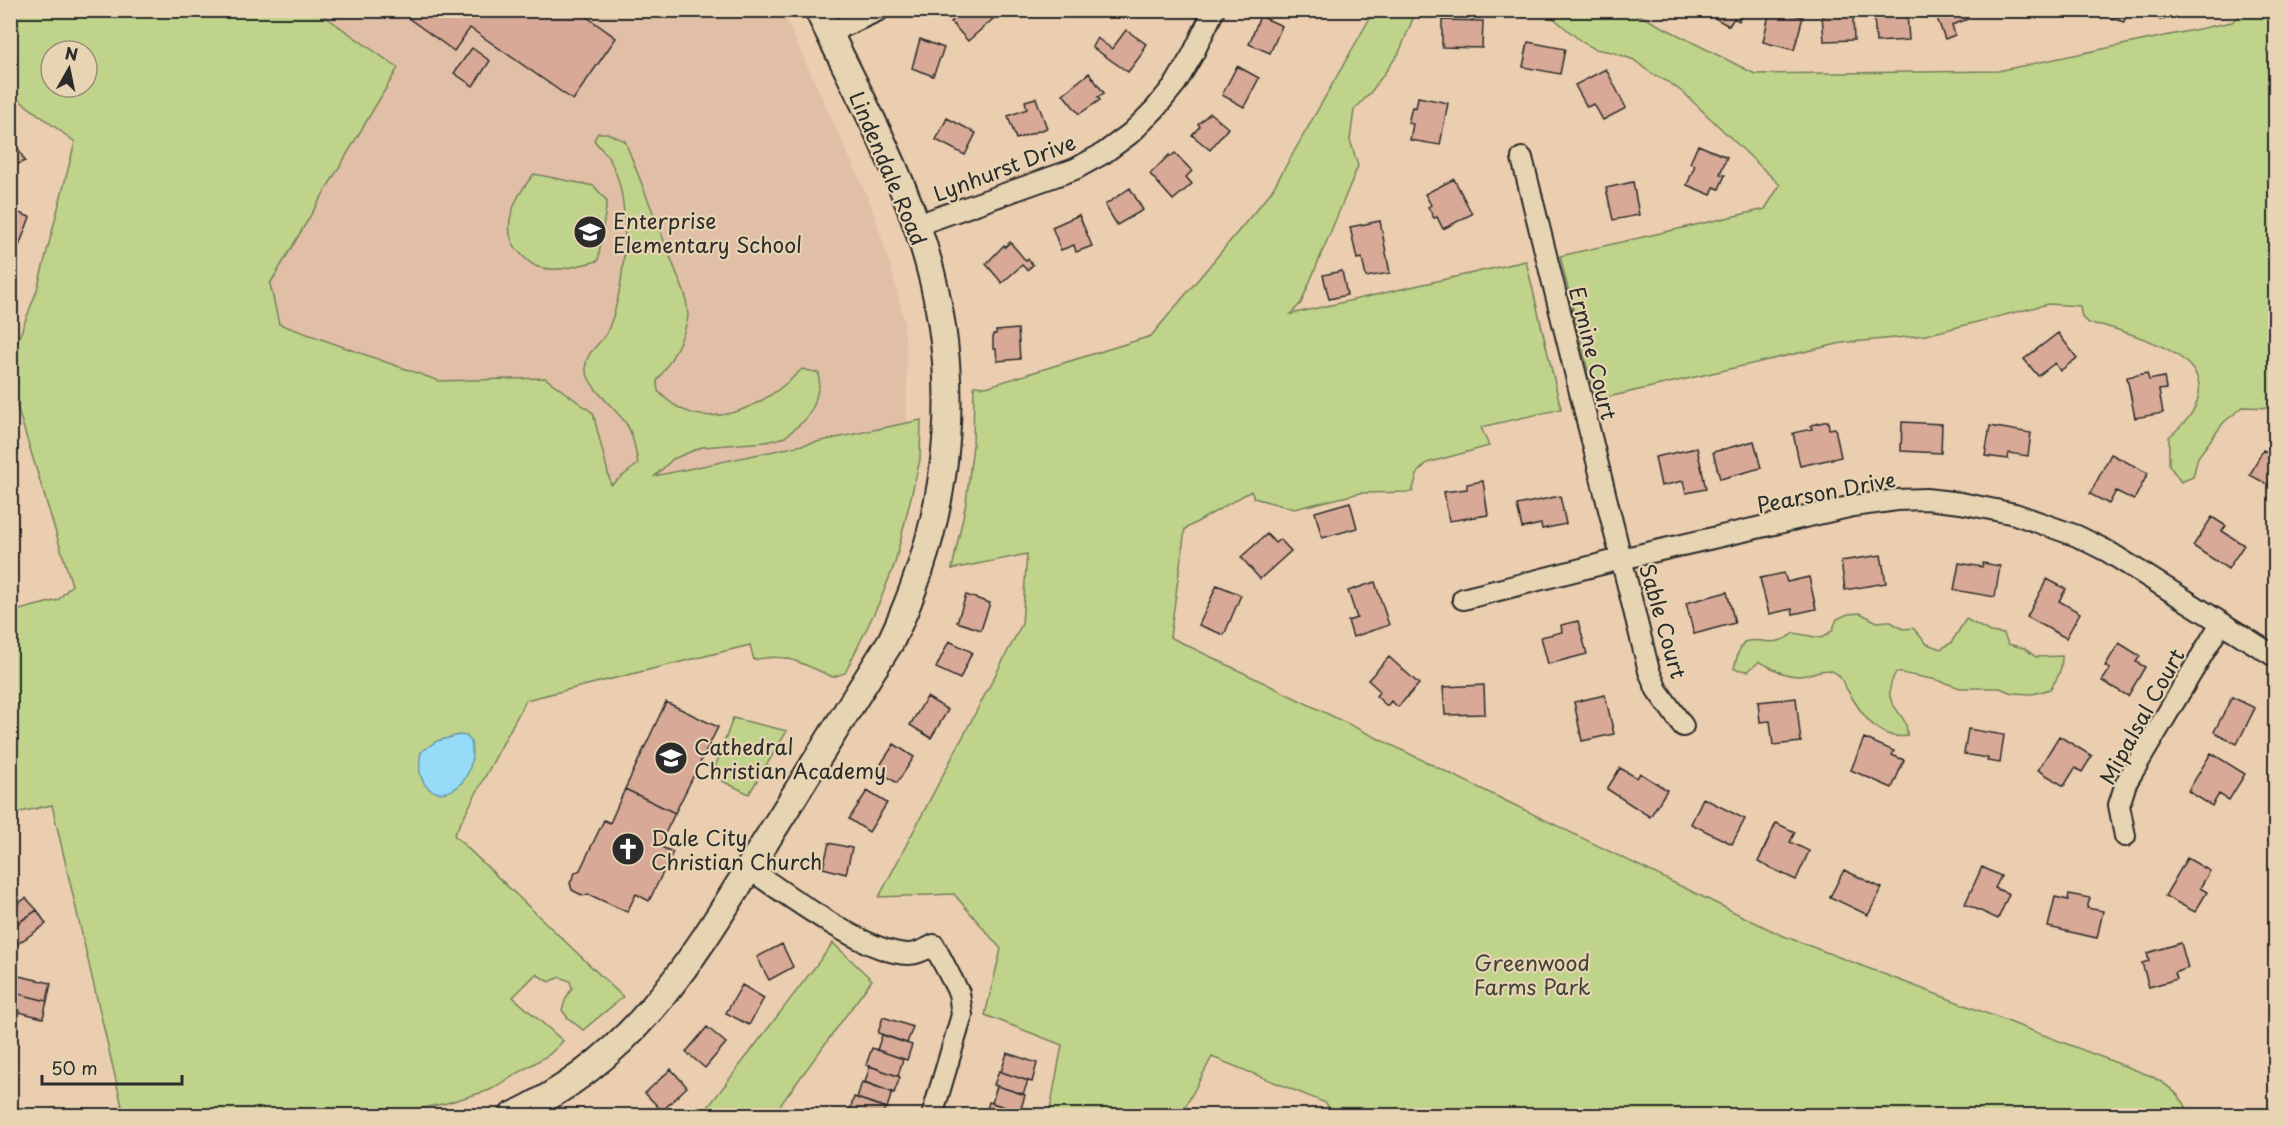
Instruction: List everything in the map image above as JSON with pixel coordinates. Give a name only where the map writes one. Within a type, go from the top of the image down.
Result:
[{"type":"street","name":"Lindendale Road","points":[[512,1116],[558,1091],[595,1065],[629,1035],[667,993],[891,641],[909,603],[933,528],[945,468],[948,394],[947,357],[942,319],[917,225],[896,174],[818,10]]},
{"type":"street","points":[[829,33],[879,10]]},
{"type":"street","name":"Lynhurst Drive","points":[[917,225],[1075,169],[1104,153],[1139,125],[1176,83],[1214,10]]},
{"type":"street","name":"Ermine Court","points":[[1522,158],[1621,559]]},
{"type":"street","name":"Pearson Drive","points":[[1463,599],[1621,559],[1853,506],[1926,499],[1961,502],[2015,513],[2078,536],[2107,551],[2276,657]]},
{"type":"street","name":"Sable Court","points":[[1621,559],[1649,671],[1657,690],[1683,726]]},
{"type":"street","name":"Mipalsal Court","points":[[2125,836],[2120,820],[2120,805],[2126,783],[2221,623]]},
{"type":"street","points":[[748,869],[848,933],[881,949],[911,954],[934,945],[958,993],[962,1015],[932,1116]]},
{"type":"shaded area","name":"Enterprise Elementary School","points":[[317,11],[782,11],[869,200],[890,263],[904,320],[907,424],[611,486],[593,413],[545,378],[439,381],[279,324],[270,284],[397,68]]},
{"type":"green space","points":[[11,11],[317,11],[398,68],[270,284],[279,324],[439,381],[545,378],[593,413],[611,485],[638,464],[633,439],[627,425],[592,384],[586,370],[587,359],[604,337],[614,315],[622,271],[624,223],[618,179],[609,159],[594,140],[598,133],[607,133],[625,141],[686,297],[687,324],[676,350],[657,381],[658,391],[676,406],[694,414],[713,416],[733,413],[752,406],[787,383],[802,369],[819,373],[819,386],[814,405],[806,419],[785,437],[766,442],[702,447],[673,459],[655,476],[921,420],[920,460],[895,563],[880,601],[845,673],[833,677],[785,658],[754,660],[750,645],[526,700],[454,835],[623,997],[583,1030],[562,1010],[572,988],[570,981],[560,977],[549,982],[536,974],[513,997],[563,1041],[550,1054],[490,1090],[447,1103],[379,1115],[124,1115],[52,805],[11,814],[11,612],[58,600],[72,585],[11,387],[10,361],[37,290],[75,142],[11,94]]},
{"type":"green space","name":"Greenwood Farms Park","points":[[1374,11],[1416,11],[1399,53],[1371,92],[1354,110],[1350,140],[1358,166],[1301,303],[1291,314],[1526,261],[1561,409],[1481,427],[1489,446],[1427,463],[1418,472],[1412,492],[1360,493],[1294,509],[1254,498],[1251,491],[1185,529],[1170,637],[1781,935],[2151,1076],[2175,1092],[2190,1115],[1334,1115],[1326,1103],[1212,1057],[1181,1115],[1049,1115],[1062,1045],[985,1015],[1001,949],[954,894],[879,897],[1022,624],[1027,554],[952,569],[966,503],[973,445],[974,386],[986,387],[1151,336],[1271,192]]},
{"type":"green space","points":[[1545,11],[1631,11],[1755,74],[1998,71],[2232,22],[2245,11],[2275,11],[2275,408],[2243,407],[2224,422],[2198,457],[2193,477],[2181,482],[2169,465],[2169,437],[2188,418],[2197,400],[2198,379],[2191,367],[2166,348],[2150,341],[2085,321],[2080,306],[2048,304],[1926,335],[1842,343],[1595,400],[1560,256],[1765,209],[1780,185],[1686,95],[1670,83],[1651,73],[1634,60],[1595,49],[1582,42]]},
{"type":"green space","points":[[534,174],[594,186],[607,201],[598,261],[568,268],[546,269],[533,265],[513,244],[510,233],[512,212],[521,192]]},
{"type":"green space","points":[[1860,613],[1877,622],[1889,621],[1903,629],[1913,628],[1927,644],[1941,649],[1951,643],[1966,619],[1990,632],[2004,634],[2008,644],[2024,648],[2036,657],[2062,656],[2060,670],[2050,689],[2033,694],[2012,693],[2000,688],[1960,688],[1937,680],[1896,672],[1891,684],[1891,701],[1907,727],[1907,736],[1897,736],[1887,734],[1871,724],[1834,672],[1824,670],[1803,676],[1792,676],[1759,662],[1748,671],[1734,669],[1738,653],[1744,642],[1780,641],[1794,633],[1821,638],[1832,631],[1837,619],[1848,614]]},
{"type":"green space","points":[[733,718],[787,731],[749,794],[712,776]]},
{"type":"green space","points":[[833,943],[872,980],[773,1115],[702,1115]]},
{"type":"water","points":[[459,735],[466,736],[471,741],[471,761],[466,777],[456,787],[445,792],[434,791],[425,785],[420,772],[421,752],[437,741]]},
{"type":"building","points":[[397,10],[577,10],[616,38],[573,100],[470,28],[454,51]]},
{"type":"building","points":[[962,10],[986,10],[993,19],[968,41],[951,22]]},
{"type":"building","points":[[1705,10],[1744,10],[1739,21],[1734,18],[1729,26],[1704,12]]},
{"type":"building","points":[[1770,10],[1803,17],[1794,50],[1763,42]]},
{"type":"building","points":[[1934,10],[1965,10],[1968,19],[1952,25],[1955,35],[1945,39]]},
{"type":"building","points":[[2098,10],[2128,10],[2124,22],[2097,14]]},
{"type":"building","points":[[2156,10],[2184,10],[2160,20]]},
{"type":"building","points":[[1840,14],[1840,17],[1853,17],[1854,40],[1824,41],[1822,15]]},
{"type":"building","points":[[1907,14],[1909,40],[1876,42],[1874,16]]},
{"type":"building","points":[[1260,16],[1282,26],[1270,53],[1249,44]]},
{"type":"building","points":[[1442,20],[1483,21],[1482,48],[1442,47]]},
{"type":"building","points":[[1126,30],[1146,44],[1142,50],[1144,51],[1128,72],[1092,47],[1097,38],[1112,49]]},
{"type":"building","points":[[920,39],[944,48],[933,76],[912,68]]},
{"type":"building","points":[[1528,42],[1565,49],[1560,74],[1523,67]]},
{"type":"building","points":[[472,48],[490,61],[473,86],[454,73]]},
{"type":"building","points":[[1237,66],[1259,78],[1244,107],[1222,95]]},
{"type":"building","points":[[1606,69],[1626,108],[1603,120],[1594,104],[1587,107],[1575,85]]},
{"type":"building","points":[[1089,73],[1104,93],[1098,97],[1100,100],[1079,114],[1063,94]]},
{"type":"building","points":[[1418,97],[1448,103],[1440,145],[1410,140],[1413,124],[1408,123],[1412,107],[1416,108]]},
{"type":"building","points":[[1036,98],[1047,128],[1016,139],[1008,116],[1027,109],[1025,101]]},
{"type":"building","points":[[1210,113],[1228,128],[1210,150],[1192,135],[1200,126],[1198,124]]},
{"type":"building","points":[[947,118],[976,133],[965,155],[936,140]]},
{"type":"building","points":[[10,134],[25,161],[10,168]]},
{"type":"building","points":[[1698,145],[1727,157],[1720,174],[1725,175],[1719,189],[1714,187],[1711,195],[1687,185],[1695,165],[1690,163]]},
{"type":"building","points":[[1175,153],[1192,171],[1186,177],[1192,184],[1173,200],[1150,174],[1169,155],[1170,157]]},
{"type":"building","points":[[1454,179],[1472,214],[1443,229],[1437,217],[1434,218],[1428,207],[1431,205],[1425,194]]},
{"type":"building","points":[[1633,182],[1639,215],[1613,220],[1606,188]]},
{"type":"building","points":[[1130,188],[1143,210],[1117,225],[1105,205]]},
{"type":"building","points":[[10,210],[30,217],[19,246],[10,243]]},
{"type":"building","points":[[1079,215],[1092,246],[1076,252],[1074,245],[1061,250],[1052,227]]},
{"type":"building","points":[[1380,221],[1390,273],[1366,277],[1362,258],[1357,259],[1350,227]]},
{"type":"building","points":[[1010,242],[1026,261],[1028,259],[1033,265],[1027,270],[1022,265],[1002,283],[986,264],[1004,245],[1005,247]]},
{"type":"building","points":[[1342,271],[1347,295],[1329,299],[1323,275]]},
{"type":"building","points":[[1018,329],[1020,359],[997,361],[996,349],[993,349],[993,334],[996,334],[996,331]]},
{"type":"building","points":[[2058,333],[2077,358],[2060,371],[2055,363],[2038,376],[2024,359]]},
{"type":"building","points":[[2147,373],[2149,380],[2164,377],[2166,389],[2159,390],[2163,413],[2135,418],[2127,377]]},
{"type":"building","points":[[1828,421],[1829,429],[1835,428],[1841,457],[1800,466],[1793,433],[1812,429],[1811,425]]},
{"type":"building","points":[[1902,422],[1942,424],[1941,453],[1901,451]]},
{"type":"building","points":[[1990,426],[2031,433],[2028,456],[2009,453],[2008,459],[1985,456]]},
{"type":"building","points":[[1754,441],[1761,468],[1720,479],[1713,452]]},
{"type":"building","points":[[1697,448],[1706,489],[1686,493],[1683,481],[1661,486],[1655,457]]},
{"type":"building","points":[[2263,450],[2276,457],[2276,489],[2250,475]]},
{"type":"building","points":[[2111,454],[2148,473],[2134,500],[2116,491],[2109,504],[2090,494]]},
{"type":"building","points":[[1483,481],[1488,515],[1449,521],[1444,492],[1467,489],[1467,484]]},
{"type":"building","points":[[1560,496],[1566,524],[1542,529],[1541,524],[1522,528],[1517,505]]},
{"type":"building","points":[[1350,502],[1357,528],[1322,538],[1315,512]]},
{"type":"building","points":[[2212,517],[2226,526],[2222,531],[2244,545],[2228,569],[2193,546]]},
{"type":"building","points":[[1267,534],[1275,543],[1280,539],[1291,551],[1260,579],[1241,557]]},
{"type":"building","points":[[1881,555],[1886,583],[1845,590],[1841,561]]},
{"type":"building","points":[[1959,563],[1982,567],[1983,563],[2000,566],[1995,597],[1954,590]]},
{"type":"building","points":[[1784,573],[1787,582],[1809,577],[1816,609],[1793,614],[1792,609],[1769,614],[1760,578]]},
{"type":"building","points":[[2047,579],[2066,589],[2059,601],[2080,613],[2066,638],[2027,617]]},
{"type":"building","points":[[1375,582],[1389,625],[1353,637],[1348,621],[1357,618],[1348,591]]},
{"type":"building","points":[[1217,585],[1241,595],[1224,635],[1199,625]]},
{"type":"building","points":[[1727,592],[1735,623],[1694,634],[1686,603]]},
{"type":"building","points":[[966,595],[990,603],[981,630],[957,622]]},
{"type":"building","points":[[1578,621],[1587,654],[1548,664],[1541,637],[1562,632],[1561,625]]},
{"type":"building","points":[[949,641],[972,652],[960,679],[936,668]]},
{"type":"building","points":[[2119,643],[2140,656],[2136,662],[2145,667],[2128,696],[2102,681],[2110,669],[2105,666]]},
{"type":"building","points":[[1389,657],[1419,684],[1398,707],[1391,701],[1387,706],[1376,696],[1380,691],[1368,680]]},
{"type":"building","points":[[1484,685],[1485,714],[1445,715],[1443,687]]},
{"type":"building","points":[[1605,695],[1614,734],[1582,741],[1574,702]]},
{"type":"building","points":[[927,697],[948,710],[931,738],[910,725]]},
{"type":"building","points":[[2232,697],[2255,708],[2237,744],[2214,732]]},
{"type":"building","points":[[1796,698],[1801,742],[1773,745],[1770,721],[1760,722],[1758,702]]},
{"type":"building","name":"Cathedral Christian Academy","points":[[666,702],[718,727],[675,813],[625,789]]},
{"type":"building","points":[[1968,729],[2004,735],[2000,763],[1987,761],[1988,758],[1964,754]]},
{"type":"building","points":[[2059,736],[2092,756],[2082,772],[2075,768],[2064,786],[2038,770]]},
{"type":"building","points":[[1864,738],[1894,751],[1892,755],[1904,760],[1892,788],[1851,770]]},
{"type":"building","points":[[894,744],[914,757],[897,783],[877,770]]},
{"type":"building","points":[[2211,753],[2245,774],[2229,800],[2219,794],[2212,806],[2188,791]]},
{"type":"building","points":[[1620,768],[1637,778],[1640,773],[1667,790],[1650,817],[1607,789]]},
{"type":"building","name":"Dale City Christian Church","points":[[625,789],[675,813],[659,846],[673,852],[649,901],[636,894],[627,912],[588,894],[583,896],[572,890],[570,883],[575,873],[580,870],[604,820],[610,823]]},
{"type":"building","points":[[867,791],[887,803],[869,832],[849,819]]},
{"type":"building","points":[[1703,798],[1745,819],[1732,844],[1691,824]]},
{"type":"building","points":[[1776,823],[1795,832],[1790,842],[1809,851],[1796,880],[1758,862]]},
{"type":"building","points":[[829,843],[852,848],[846,874],[823,868]]},
{"type":"building","points":[[2187,858],[2210,871],[2200,888],[2207,892],[2195,912],[2165,896]]},
{"type":"building","points":[[1982,867],[2001,876],[1995,888],[2009,894],[1998,919],[1965,904]]},
{"type":"building","points":[[1844,870],[1882,888],[1868,915],[1830,897]]},
{"type":"building","points":[[2069,894],[2090,898],[2087,908],[2103,911],[2097,938],[2048,927],[2055,897],[2068,900]]},
{"type":"building","points":[[26,898],[37,910],[11,928],[10,909]]},
{"type":"building","points":[[37,910],[46,924],[13,947],[10,944],[10,928]]},
{"type":"building","points":[[2181,943],[2188,968],[2175,973],[2177,979],[2149,987],[2142,963],[2149,961],[2147,953]]},
{"type":"building","points":[[782,944],[793,967],[769,980],[757,957]]},
{"type":"building","points":[[19,976],[51,983],[47,1001],[15,993]]},
{"type":"building","points":[[742,985],[764,998],[749,1025],[726,1013]]},
{"type":"building","points":[[15,993],[47,1001],[43,1018],[11,1010]]},
{"type":"building","points":[[883,1017],[913,1027],[907,1043],[878,1033]]},
{"type":"building","points":[[707,1027],[726,1043],[705,1068],[686,1052]]},
{"type":"building","points":[[882,1035],[912,1045],[907,1060],[877,1050]]},
{"type":"building","points":[[872,1048],[903,1059],[898,1076],[866,1065]]},
{"type":"building","points":[[1007,1053],[1037,1063],[1032,1082],[1001,1072]]},
{"type":"building","points":[[870,1066],[900,1077],[894,1093],[865,1082]]},
{"type":"building","points":[[671,1069],[687,1087],[662,1111],[645,1093]]},
{"type":"building","points":[[999,1071],[1028,1081],[1023,1094],[994,1085]]},
{"type":"building","points":[[862,1082],[892,1092],[887,1108],[857,1098]]},
{"type":"building","points":[[997,1086],[1025,1095],[1020,1112],[992,1103]]},
{"type":"building","points":[[854,1097],[885,1108],[882,1116],[858,1116],[849,1113]]},
{"type":"building","points":[[989,1102],[1018,1111],[1016,1116],[985,1116]]},
{"type":"place","name":"Enterprise Elementary School","points":[[590,232]]},
{"type":"place","name":"Cathedral Christian Academy","points":[[671,758]]},
{"type":"place","name":"Dale City Christian Church","points":[[628,849]]}]
